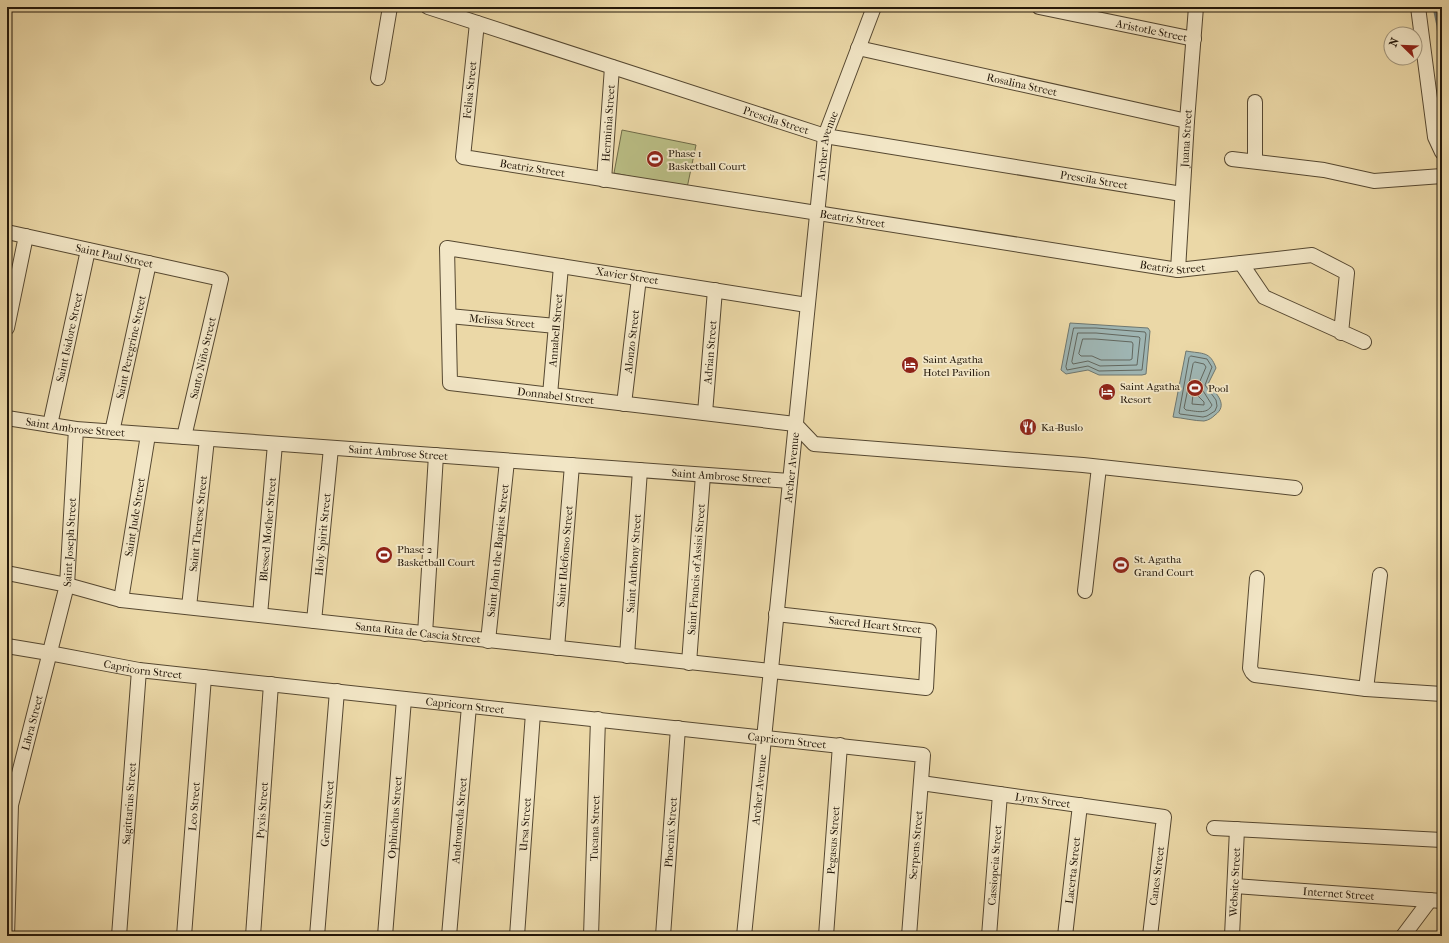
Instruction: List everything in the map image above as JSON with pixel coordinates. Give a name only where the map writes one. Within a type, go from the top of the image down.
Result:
[{"type":"street","points":[[378,78],[390,7]]},
{"type":"street","name":"Prescila Street","points":[[428,7],[825,136],[1182,194]]},
{"type":"street","name":"Archer Avenue","points":[[744,936],[825,136],[874,7]]},
{"type":"street","name":"Aristotle Street","points":[[1039,7],[1194,39]]},
{"type":"street","name":"Juana Street","points":[[1178,270],[1196,7]]},
{"type":"street","points":[[1418,7],[1435,137],[1442,152]]},
{"type":"street","name":"Felisa Street","points":[[463,157],[477,23]]},
{"type":"street","name":"Rosalina Street","points":[[858,48],[1187,121]]},
{"type":"street","name":"Herminia Street","points":[[604,180],[612,67]]},
{"type":"street","points":[[1254,102],[1255,161]]},
{"type":"street","name":"Beatriz Street","points":[[463,157],[1178,270],[1312,255],[1347,273],[1341,333]]},
{"type":"street","points":[[1232,159],[1324,170],[1374,181],[1442,176]]},
{"type":"street","name":"Saint Paul Street","points":[[7,232],[221,279]]},
{"type":"street","points":[[7,328],[26,236]]},
{"type":"street","name":"Xavier Street","points":[[447,248],[808,305]]},
{"type":"street","name":"Donnabel Street","points":[[447,248],[450,382],[795,424]]},
{"type":"street","name":"Saint Isidore Street","points":[[50,425],[88,250]]},
{"type":"street","name":"Saint Peregrine Street","points":[[112,432],[149,263]]},
{"type":"street","points":[[1241,263],[1264,297],[1341,333],[1364,342]]},
{"type":"street","name":"Annabell Street","points":[[550,395],[561,266]]},
{"type":"street","name":"Alonzo Street","points":[[624,404],[639,278]]},
{"type":"street","name":"Santo Niño Street","points":[[184,437],[221,279]]},
{"type":"street","name":"Adrian Street","points":[[704,413],[715,290]]},
{"type":"street","name":"Melissa Street","points":[[448,316],[556,326]]},
{"type":"street","name":"Saint Ambrose Street","points":[[7,418],[76,429],[112,432],[790,481]]},
{"type":"street","points":[[795,424],[814,444],[1099,467],[1295,488]]},
{"type":"street","name":"Saint Joseph Street","points":[[49,653],[67,585],[76,429]]},
{"type":"street","name":"Saint Jude Street","points":[[121,600],[148,434]]},
{"type":"street","name":"Saint Therese Street","points":[[189,607],[207,439]]},
{"type":"street","name":"Blessed Mother Street","points":[[260,615],[275,444]]},
{"type":"street","name":"Holy Spirit Street","points":[[314,621],[331,448]]},
{"type":"street","points":[[425,634],[436,455]]},
{"type":"street","name":"Saint John the Baptist Street","points":[[488,641],[508,461]]},
{"type":"street","name":"Saint Ildefonso Street","points":[[557,648],[572,465]]},
{"type":"street","points":[[1085,591],[1099,467]]},
{"type":"street","name":"Saint Anthony Street","points":[[627,656],[640,470]]},
{"type":"street","name":"Saint Francis of Assisi Street","points":[[689,663],[703,475]]},
{"type":"street","name":"Santa Rita de Cascia Street","points":[[7,573],[67,585],[121,600],[770,672]]},
{"type":"street","points":[[1366,689],[1380,574]]},
{"type":"street","points":[[1257,578],[1250,668],[1255,675],[1366,689],[1442,694]]},
{"type":"street","name":"Sacred Heart Street","points":[[770,672],[926,688],[929,631],[776,614]]},
{"type":"street","name":"Capricorn Street","points":[[7,646],[139,670],[923,755]]},
{"type":"street","name":"Libra Street","points":[[7,936],[9,805],[49,653]]},
{"type":"street","name":"Sagittarius Street","points":[[119,936],[139,670]]},
{"type":"street","name":"Leo Street","points":[[184,936],[204,677]]},
{"type":"street","name":"Pyxis Street","points":[[253,936],[271,684]]},
{"type":"street","name":"Gemini Street","points":[[317,936],[337,692]]},
{"type":"street","name":"Ophiuchus Street","points":[[385,936],[404,699]]},
{"type":"street","name":"Andromeda Street","points":[[449,936],[469,706]]},
{"type":"street","name":"Ursa Street","points":[[517,936],[533,712]]},
{"type":"street","name":"Tucana Street","points":[[591,936],[598,720]]},
{"type":"street","name":"Phoenix Street","points":[[663,936],[678,728]]},
{"type":"street","name":"Pegasus Street","points":[[826,936],[840,745]]},
{"type":"street","name":"Serpens Street","points":[[909,936],[923,755]]},
{"type":"street","name":"Lynx Street","points":[[921,783],[1164,817]]},
{"type":"street","name":"Cassiopeia Street","points":[[989,936],[1000,794]]},
{"type":"street","name":"Lacerta Street","points":[[1065,936],[1080,805]]},
{"type":"street","name":"Canes Street","points":[[1150,936],[1164,817]]},
{"type":"street","points":[[1214,828],[1442,840]]},
{"type":"street","name":"Website Street","points":[[1232,936],[1237,829]]},
{"type":"street","name":"Internet Street","points":[[1235,886],[1436,900]]},
{"type":"street","points":[[1403,936],[1436,900]]},
{"type":"green space","name":"Phase 1 Basketball Court","points":[[622,130],[696,145],[687,188],[614,173]]},
{"type":"water","points":[[1070,323],[1148,328],[1150,331],[1146,374],[1099,375],[1088,370],[1066,374],[1061,370]]},
{"type":"water","name":"Pool","points":[[1186,351],[1205,354],[1211,359],[1216,368],[1208,384],[1220,399],[1221,407],[1214,416],[1206,421],[1173,417]]},
{"type":"waterway","points":[[1435,7],[1439,26],[1442,59]]},
{"type":"place","name":"Phase 1 Basketball Court","points":[[655,159]]},
{"type":"place","name":"Saint Agatha Hotel Pavilion","points":[[910,365]]},
{"type":"place","name":"Pool","points":[[1195,388]]},
{"type":"place","name":"Saint Agatha Resort","points":[[1107,392]]},
{"type":"place","name":"Ka-Buslo","points":[[1028,427]]},
{"type":"place","name":"Phase 2 Basketball Court","points":[[384,555]]},
{"type":"place","name":"St. Agatha Grand Court","points":[[1121,565]]}]
